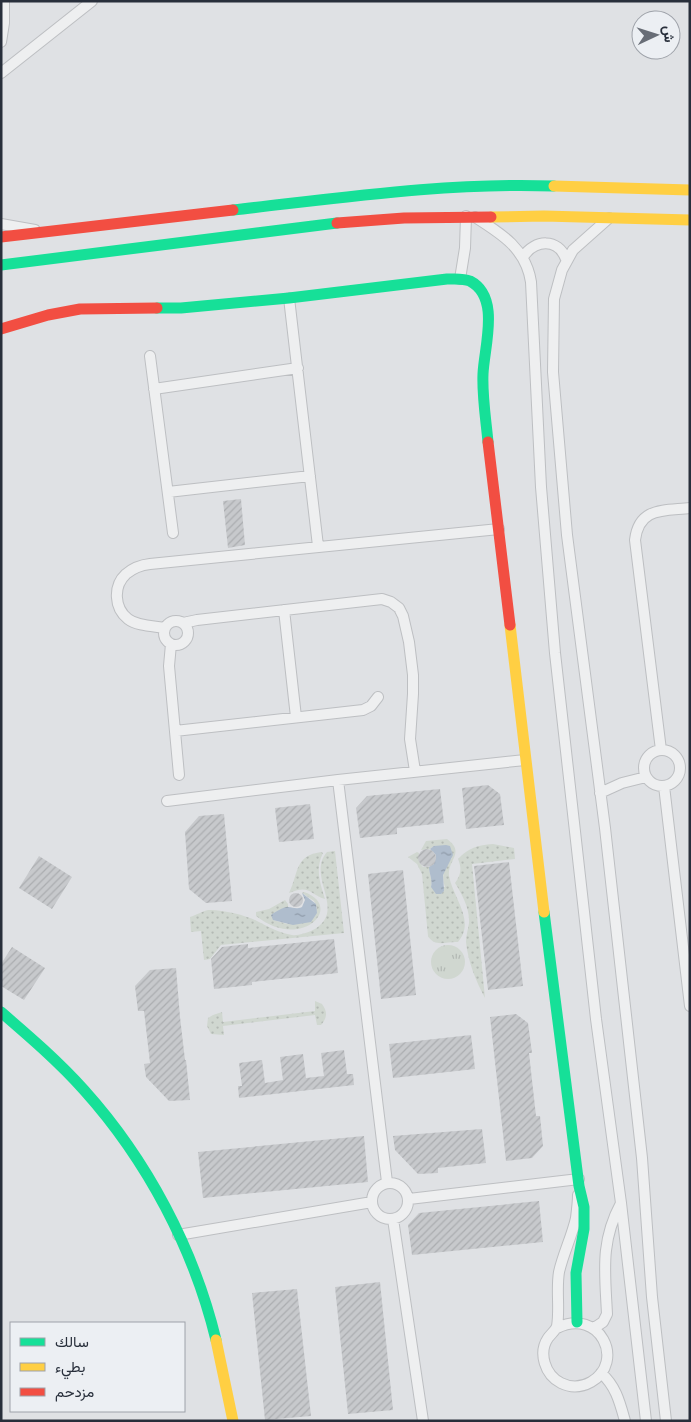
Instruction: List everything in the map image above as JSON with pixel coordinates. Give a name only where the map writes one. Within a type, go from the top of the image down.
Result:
[{"type":"street","points":[[1,42],[4,23],[4,1]]},
{"type":"street","points":[[1,73],[92,1]]},
{"type":"street","points":[[1,236],[415,189],[531,185],[690,190]]},
{"type":"street","points":[[470,216],[509,241],[523,257],[530,274],[541,487],[555,653],[595,1010],[621,1203],[646,1421]]},
{"type":"street","points":[[460,279],[470,216]]},
{"type":"street","points":[[1,265],[404,218],[470,216],[690,220]]},
{"type":"street","points":[[609,218],[573,250],[566,259],[558,280],[554,299],[554,380],[568,545],[600,793],[642,1158],[652,1298],[666,1421]]},
{"type":"street","points":[[1,224],[43,232]]},
{"type":"street","points":[[523,257],[533,246],[543,242],[561,250],[566,259]]},
{"type":"street","points":[[1,328],[48,315],[80,309],[180,308],[460,279],[470,281],[480,290],[486,300],[489,313],[483,373],[484,406],[525,760],[579,1183],[584,1207],[584,1229],[576,1273],[577,1322]]},
{"type":"street","points":[[289,298],[318,546]]},
{"type":"street","points":[[150,356],[173,533]]},
{"type":"street","points":[[154,389],[298,368]]},
{"type":"street","points":[[168,492],[310,476]]},
{"type":"street","points":[[660,750],[635,540],[639,524],[645,517],[659,512],[690,508]]},
{"type":"street","points":[[415,771],[410,740],[413,675],[408,636],[399,608],[391,602],[382,599],[183,623],[173,622],[165,628],[136,623],[128,619],[122,613],[116,596],[117,588],[121,580],[134,568],[150,564],[499,529]]},
{"type":"street","points":[[284,610],[296,717]]},
{"type":"street","points":[[165,628],[165,639],[171,644],[178,645],[186,639],[188,632],[183,623]]},
{"type":"street","points":[[171,644],[169,666],[179,775]]},
{"type":"street","points":[[175,731],[363,710],[371,706],[378,697]]},
{"type":"street","points":[[660,750],[671,752],[675,755],[685,769],[674,782],[664,786],[654,784],[646,777],[644,767],[651,754],[660,750]]},
{"type":"street","points":[[167,801],[415,771],[525,760]]},
{"type":"street","points":[[600,793],[622,783],[646,777]]},
{"type":"street","points":[[338,780],[387,1182]]},
{"type":"street","points":[[664,786],[690,1006]]},
{"type":"street","points":[[1,1012],[60,1065],[110,1120],[154,1186],[178,1235],[198,1284],[215,1336],[228,1389],[233,1421]]},
{"type":"street","points":[[387,1182],[394,1182],[401,1186],[406,1191],[409,1199],[405,1212],[400,1217],[393,1219],[379,1215],[374,1210],[372,1202],[376,1190],[387,1182]]},
{"type":"street","points":[[409,1199],[579,1183]]},
{"type":"street","points":[[557,1328],[559,1273],[576,1218],[579,1183]]},
{"type":"street","points":[[178,1235],[372,1202]]},
{"type":"street","points":[[594,1328],[603,1322],[606,1314],[605,1248],[611,1225],[621,1203]]},
{"type":"street","points":[[393,1219],[423,1421]]},
{"type":"street","points":[[577,1322],[594,1328],[603,1339],[607,1352],[607,1360],[601,1373],[595,1380],[578,1386],[562,1384],[550,1374],[544,1361],[544,1346],[547,1339],[557,1328],[577,1322]]},
{"type":"street","points":[[601,1373],[608,1379],[616,1391],[625,1421]]},
{"type":"green space","points":[[447,839],[455,848],[449,876],[462,909],[465,926],[458,942],[438,943],[431,940],[428,936],[422,874],[417,864],[408,857],[417,852],[419,853],[419,862],[423,867],[429,867],[431,887],[445,887],[444,871],[452,858],[434,846],[430,849],[421,850],[426,841]]},
{"type":"green space","points":[[493,844],[514,848],[515,859],[472,864],[485,998],[471,964],[466,942],[469,923],[467,907],[455,883],[460,871],[458,859],[474,848]]},
{"type":"green space","points":[[335,851],[344,933],[221,945],[210,959],[204,960],[201,931],[191,932],[190,917],[206,911],[219,910],[240,915],[292,935],[311,931],[322,923],[327,914],[327,904],[321,872],[322,862],[327,852]]},
{"type":"green space","points":[[323,853],[319,865],[319,876],[325,899],[301,889],[289,893],[302,861],[312,854]]},
{"type":"green space","points":[[304,892],[316,899],[320,907],[319,915],[313,923],[302,928],[289,929],[273,926],[256,916],[256,912],[269,909],[285,900],[288,907],[274,913],[273,920],[287,924],[317,908],[314,901],[302,893]]},
{"type":"green space","points":[[448,945],[460,950],[465,962],[460,974],[448,979],[436,974],[431,962],[436,950]]},
{"type":"green space","points":[[315,1001],[322,1004],[326,1012],[325,1020],[321,1025],[317,1025],[315,1015],[223,1026],[224,1035],[211,1034],[207,1026],[208,1018],[222,1012],[223,1022],[315,1011]]},
{"type":"water","points":[[434,846],[450,846],[453,855],[443,875],[444,891],[441,894],[436,894],[431,887],[429,867],[434,864],[436,855],[430,849]]},
{"type":"water","points":[[302,893],[316,904],[317,913],[311,922],[293,925],[273,920],[271,915],[281,909],[302,907],[305,900]]},
{"type":"building","points":[[241,499],[245,545],[228,548],[223,501]]},
{"type":"building","points":[[488,785],[500,794],[504,825],[466,829],[462,788]]},
{"type":"building","points":[[440,789],[444,823],[397,828],[397,834],[360,838],[356,808],[367,796]]},
{"type":"building","points":[[310,804],[314,839],[279,842],[275,808]]},
{"type":"building","points":[[224,814],[232,901],[206,903],[189,889],[185,832],[199,816]]},
{"type":"building","points":[[423,849],[431,849],[436,854],[434,865],[423,867],[418,862],[418,854]]},
{"type":"building","points":[[39,856],[72,877],[52,909],[19,888]]},
{"type":"building","points":[[509,862],[523,986],[488,990],[474,866]]},
{"type":"building","points":[[403,870],[416,995],[381,999],[368,874]]},
{"type":"building","points":[[293,893],[299,893],[303,900],[299,907],[293,907],[289,903],[289,897]]},
{"type":"building","points":[[334,939],[338,973],[252,982],[252,985],[214,989],[211,959],[222,947],[248,944],[248,948]]},
{"type":"building","points":[[12,947],[45,968],[24,1000],[1,986],[1,964]]},
{"type":"building","points":[[176,968],[190,1100],[169,1101],[146,1077],[144,1064],[150,1063],[144,1011],[138,1011],[135,986],[150,970]]},
{"type":"building","points":[[516,1014],[528,1023],[532,1053],[529,1053],[536,1116],[540,1116],[543,1146],[532,1158],[506,1161],[490,1017]]},
{"type":"building","points":[[471,1035],[475,1069],[393,1078],[389,1044]]},
{"type":"building","points":[[344,1050],[347,1074],[353,1074],[354,1085],[239,1098],[238,1086],[242,1086],[239,1063],[262,1060],[265,1083],[283,1080],[280,1057],[303,1054],[306,1078],[324,1076],[321,1053]]},
{"type":"building","points":[[482,1129],[486,1163],[438,1168],[438,1173],[418,1174],[395,1150],[393,1136]]},
{"type":"building","points":[[364,1136],[368,1182],[203,1198],[198,1152]]},
{"type":"building","points":[[539,1201],[543,1242],[412,1255],[408,1225],[419,1213]]},
{"type":"building","points":[[380,1282],[393,1410],[348,1414],[335,1287]]},
{"type":"building","points":[[297,1289],[311,1416],[265,1420],[252,1293]]},
{"type":"traffic: fast","points":[[233,210],[353,196],[474,186],[554,186]]},
{"type":"traffic: fast","points":[[1,265],[337,223]]},
{"type":"traffic: fast","points":[[157,308],[181,308],[289,298],[447,279],[470,281],[480,288],[488,310],[488,337],[483,382],[488,442]]},
{"type":"traffic: fast","points":[[544,912],[579,1186],[584,1207],[584,1229],[576,1273],[577,1322]]},
{"type":"traffic: fast","points":[[1,1012],[44,1050],[84,1090],[107,1117],[148,1176],[181,1239],[195,1272],[216,1340]]},
{"type":"traffic: slow","points":[[554,186],[690,190]]},
{"type":"traffic: slow","points":[[491,217],[544,216],[690,220]]},
{"type":"traffic: slow","points":[[510,625],[544,912]]},
{"type":"traffic: slow","points":[[216,1340],[233,1421]]},
{"type":"traffic: jam","points":[[1,237],[233,210]]},
{"type":"traffic: jam","points":[[337,223],[404,218],[491,217]]},
{"type":"traffic: jam","points":[[1,329],[48,315],[80,309],[157,308]]},
{"type":"traffic: jam","points":[[488,442],[510,625]]}]
